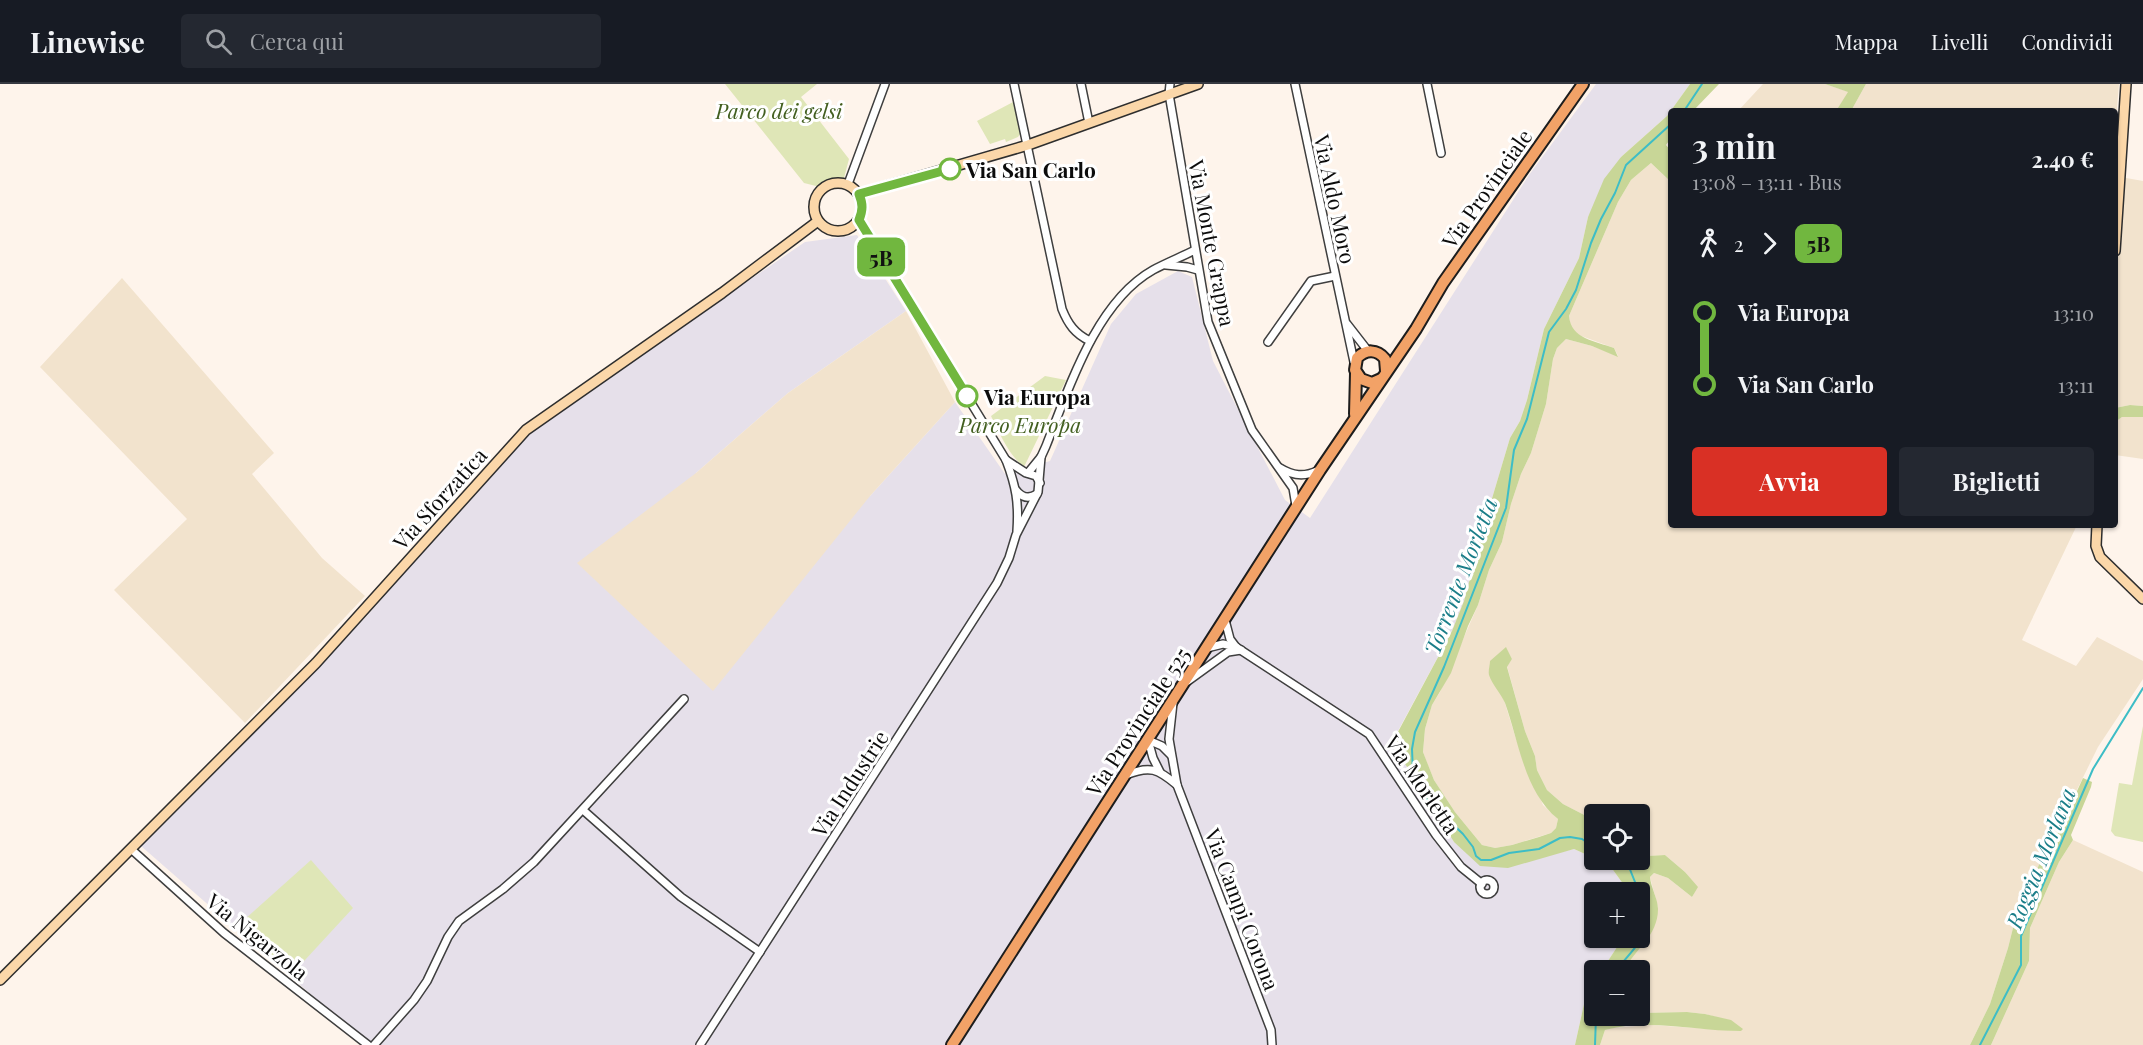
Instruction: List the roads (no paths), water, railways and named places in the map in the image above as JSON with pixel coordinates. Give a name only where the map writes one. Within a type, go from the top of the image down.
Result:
[{"type":"main road","name":"Via Provinciale","points":[[1424,315],[1443,283],[1583,84]]},
{"type":"main road","name":"Via Provinciale 525","points":[[952,1045],[1320,470],[1424,315]]},
{"type":"main road","points":[[1355,417],[1356,370],[1360,355],[1391,350],[1407,341]]},
{"type":"main road","points":[[1356,370],[1361,379],[1368,382],[1376,382],[1384,375],[1385,359],[1373,352]]},
{"type":"street","points":[[848,184],[885,84]]},
{"type":"street","points":[[1014,84],[1062,309],[1068,324],[1080,336],[1090,341]]},
{"type":"street","points":[[1081,84],[1089,123]]},
{"type":"street","points":[[859,194],[1028,145],[1089,123],[1170,89],[1198,84]]},
{"type":"street","name":"Via Aldo Moro","points":[[1295,84],[1356,370]]},
{"type":"street","points":[[1427,84],[1441,153]]},
{"type":"street","points":[[2118,205],[2126,84]]},
{"type":"street","name":"Via Monte Grappa","points":[[1170,89],[1208,322],[1252,430],[1278,466]]},
{"type":"street","points":[[830,183],[848,184],[859,194],[862,212],[859,220],[848,229],[832,230],[824,227],[818,221],[814,208],[817,194],[830,183]]},
{"type":"street","points":[[859,220],[1006,460],[1019,494],[1026,498],[1031,497],[1039,489],[1036,476],[1006,460]]},
{"type":"street","name":"Via Sforzatica","points":[[0,980],[316,663],[526,430],[722,293],[818,221]]},
{"type":"street","name":"Via Industrie","points":[[1016,535],[1018,510],[1016,487],[1020,476],[1027,473],[1041,457],[1090,341],[1113,303],[1153,270],[1195,250]]},
{"type":"street","points":[[1166,265],[1198,270]]},
{"type":"street","points":[[1268,342],[1311,281],[1335,276]]},
{"type":"street","name":"Via Aldo Moro","points":[[1345,322],[1373,352]]},
{"type":"street","name":"Via Industrie","points":[[700,1045],[997,583],[1009,558],[1016,535],[1039,489],[1041,457]]},
{"type":"street","points":[[1278,466],[1286,472],[1300,475],[1320,470]]},
{"type":"street","points":[[1278,466],[1293,489],[1296,509]]},
{"type":"street","points":[[2097,528],[2096,546],[2100,557],[2143,599]]},
{"type":"street","points":[[1225,620],[1230,639],[1238,648]]},
{"type":"street","points":[[1207,648],[1224,644],[1238,648]]},
{"type":"street","points":[[1184,685],[1217,658],[1238,648]]},
{"type":"street","name":"Via Morletta","points":[[1238,648],[1369,734],[1442,843],[1461,867],[1482,884]]},
{"type":"street","points":[[374,1045],[414,1000],[459,921],[527,869],[684,699]]},
{"type":"street","name":"Via Campi Corona","points":[[1173,702],[1169,730],[1177,785],[1271,1029],[1272,1045]]},
{"type":"street","points":[[1148,740],[1166,749],[1172,757]]},
{"type":"street","points":[[1148,740],[1152,758],[1160,772],[1177,785]]},
{"type":"street","points":[[1126,775],[1145,769],[1160,772]]},
{"type":"street","points":[[583,810],[681,897],[760,952]]},
{"type":"street","name":"Via Nigarzola","points":[[130,849],[224,933],[368,1045]]},
{"type":"waterway","name":"Torrente Morletta","points":[[1686,108],[1702,84]]},
{"type":"waterway","name":"Torrente Morletta","points":[[1584,840],[1570,837],[1560,838],[1539,849],[1509,853],[1491,860],[1481,860],[1476,856],[1473,847],[1463,834],[1418,791],[1413,773],[1412,749],[1415,732],[1444,667],[1506,508],[1514,450],[1527,419],[1549,332],[1566,309],[1576,290],[1591,243],[1626,165],[1668,127]]},
{"type":"waterway","name":"Roggia Morlana","points":[[1980,1045],[2021,965],[2021,936],[2093,769],[2143,688]]},
{"type":"waterway","name":"Torrente Morletta","points":[[1630,870],[1635,882]]},
{"type":"waterway","name":"Torrente Morletta","points":[[1625,960],[1635,948]]},
{"type":"waterway","name":"Torrente Morletta","points":[[1595,1045],[1596,1026]]},
{"type":"place","name":"Via San Carlo","points":[[950,169]]},
{"type":"place","name":"Via Europa","points":[[967,396]]},
{"type":"park label","name":"Parco dei gelsi","points":[[779,110]]},
{"type":"park label","name":"Parco Europa","points":[[1020,424]]}]
